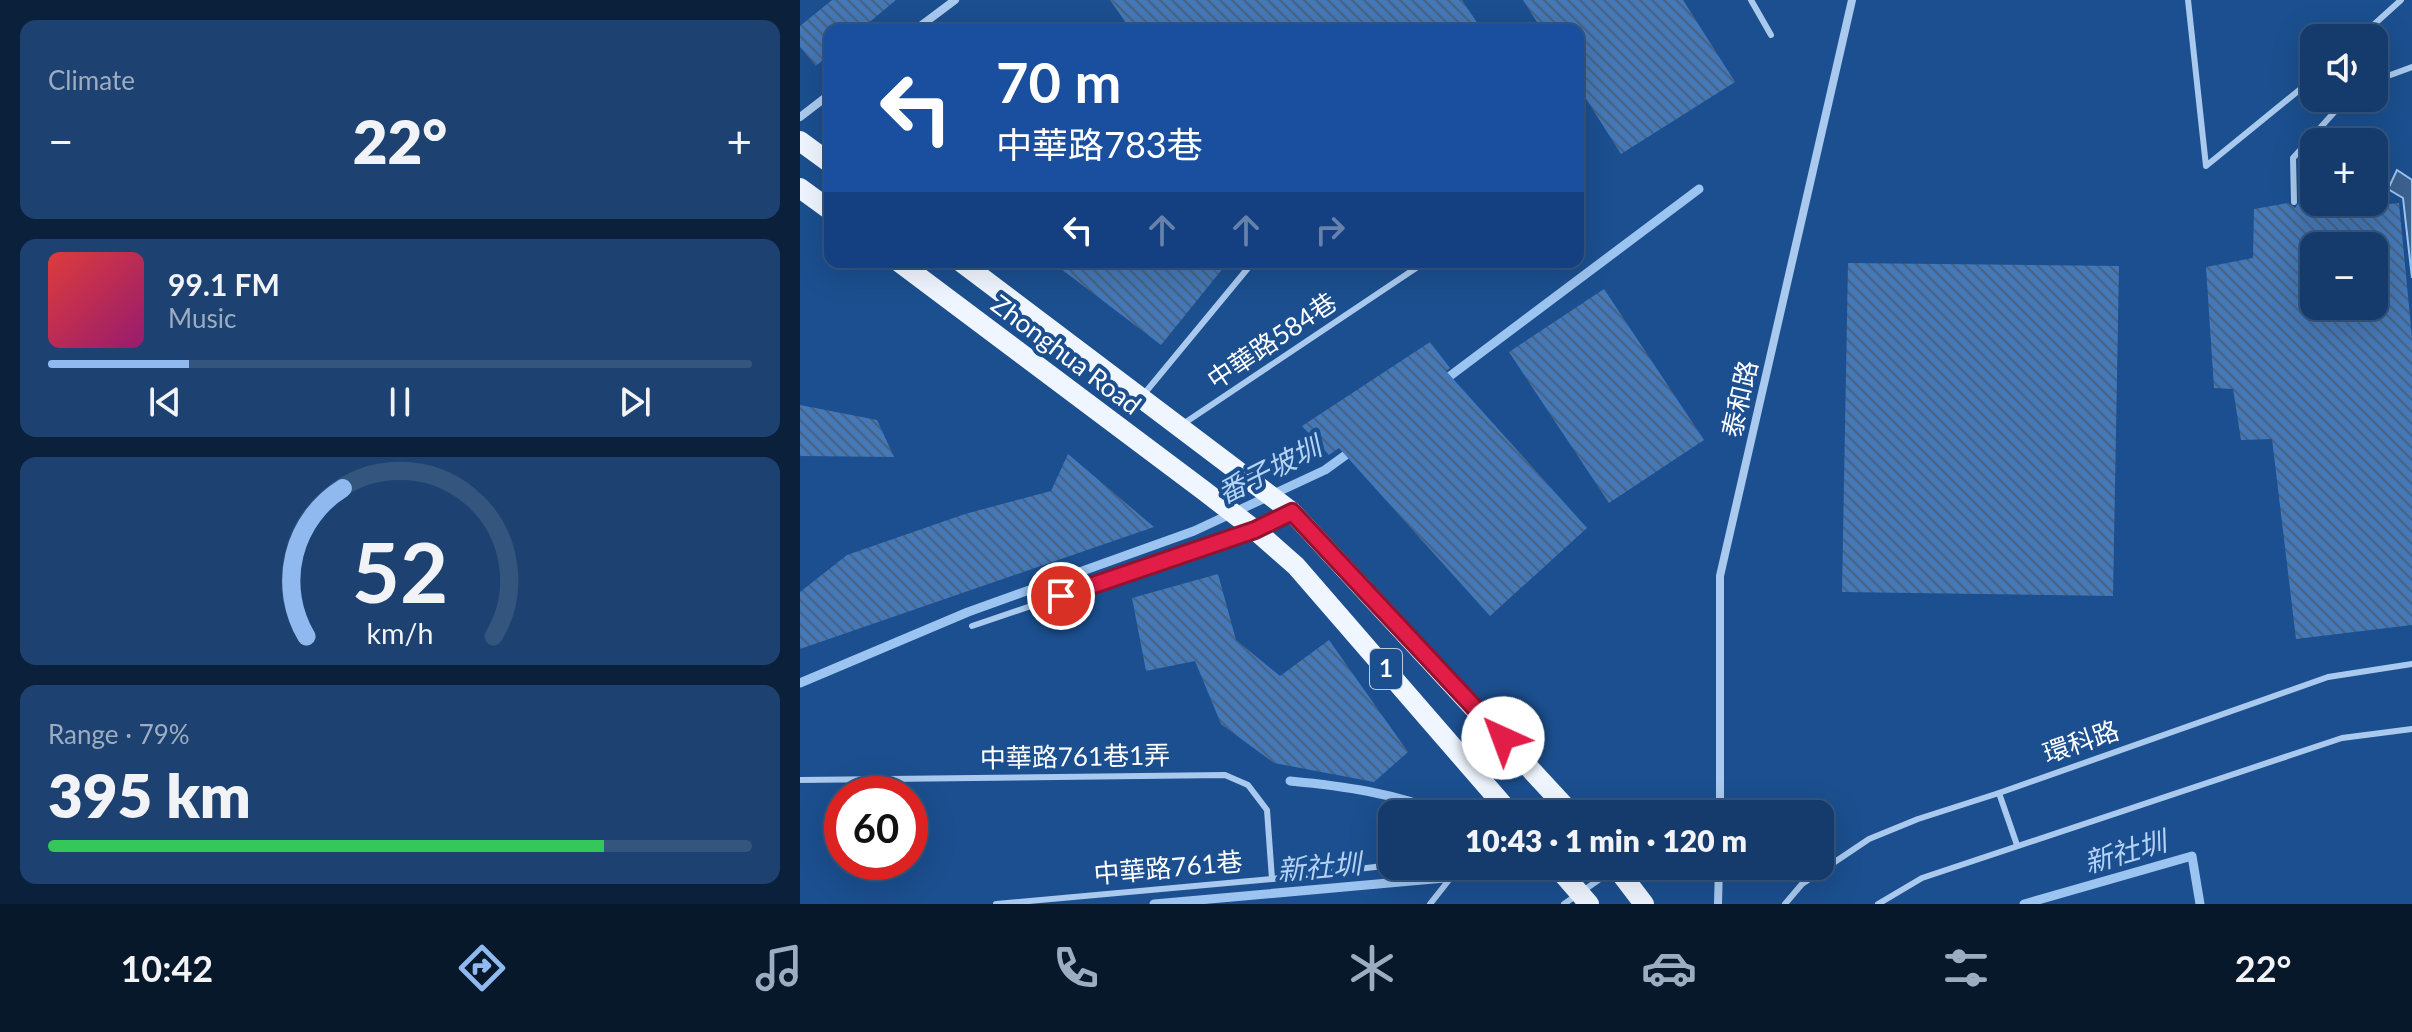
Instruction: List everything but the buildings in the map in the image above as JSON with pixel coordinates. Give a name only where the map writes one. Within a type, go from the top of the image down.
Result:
[{"type":"main road","points":[[800,141],[824,159]]},
{"type":"main road","points":[[800,188],[824,206]]},
{"type":"main road","name":"Zhonghua Road","points":[[907,268],[1255,530]]},
{"type":"main road","name":"Zhonghua Road","points":[[969,268],[1292,512]]},
{"type":"main road","name":"1","points":[[1292,512],[1552,800]]},
{"type":"main road","name":"1","points":[[1255,530],[1296,566],[1499,800]]},
{"type":"main road","points":[[1565,880],[1577,900]]},
{"type":"main road","points":[[1625,880],[1644,904]]},
{"type":"street","points":[[923,24],[955,0]]},
{"type":"street","name":"泰和路","points":[[1720,800],[1720,576],[1852,0]]},
{"type":"street","points":[[800,117],[824,99]]},
{"type":"street","points":[[1718,904],[1719,880]]},
{"type":"lane","points":[[1751,0],[1771,35]]},
{"type":"lane","points":[[2188,0],[2206,166],[2300,89]]},
{"type":"lane","points":[[2374,24],[2401,0]]},
{"type":"lane","points":[[2388,76],[2412,67]]},
{"type":"lane","points":[[2294,202],[2293,158],[2334,112]]},
{"type":"lane","points":[[1142,397],[1248,268]]},
{"type":"lane","name":"中華路584巷","points":[[1180,426],[1416,268]]},
{"type":"lane","points":[[972,626],[1255,530],[1292,512]]},
{"type":"lane","name":"環科路","points":[[1785,904],[1802,884],[1869,839],[1918,819],[2328,677],[2412,664]]},
{"type":"lane","points":[[1878,904],[1922,878],[2342,738],[2412,729]]},
{"type":"lane","name":"中華路761巷1弄","points":[[800,780],[1225,775],[1248,785],[1267,810],[1272,879]]},
{"type":"lane","points":[[1999,793],[2017,845]]},
{"type":"lane","name":"中華路761巷","points":[[996,904],[1378,867]]},
{"type":"lane","points":[[1430,904],[1449,880]]},
{"type":"lane","points":[[1577,900],[1600,880]]},
{"type":"water","points":[[2397,170],[2412,180],[2412,278],[2403,198],[2388,189]]},
{"type":"waterway","name":"番子坡圳","points":[[1442,382],[1699,189]]},
{"type":"waterway","name":"番子坡圳","points":[[800,683],[968,612],[1194,531],[1325,470],[1354,449]]},
{"type":"waterway","points":[[1290,781],[1330,785],[1403,800]]},
{"type":"waterway","name":"新社圳","points":[[2024,904],[2192,856],[2200,904]]},
{"type":"waterway","name":"新社圳","points":[[1154,904],[1422,880]]},
{"type":"route","points":[[1061,596],[1255,530],[1292,512],[1503,738]]}]
